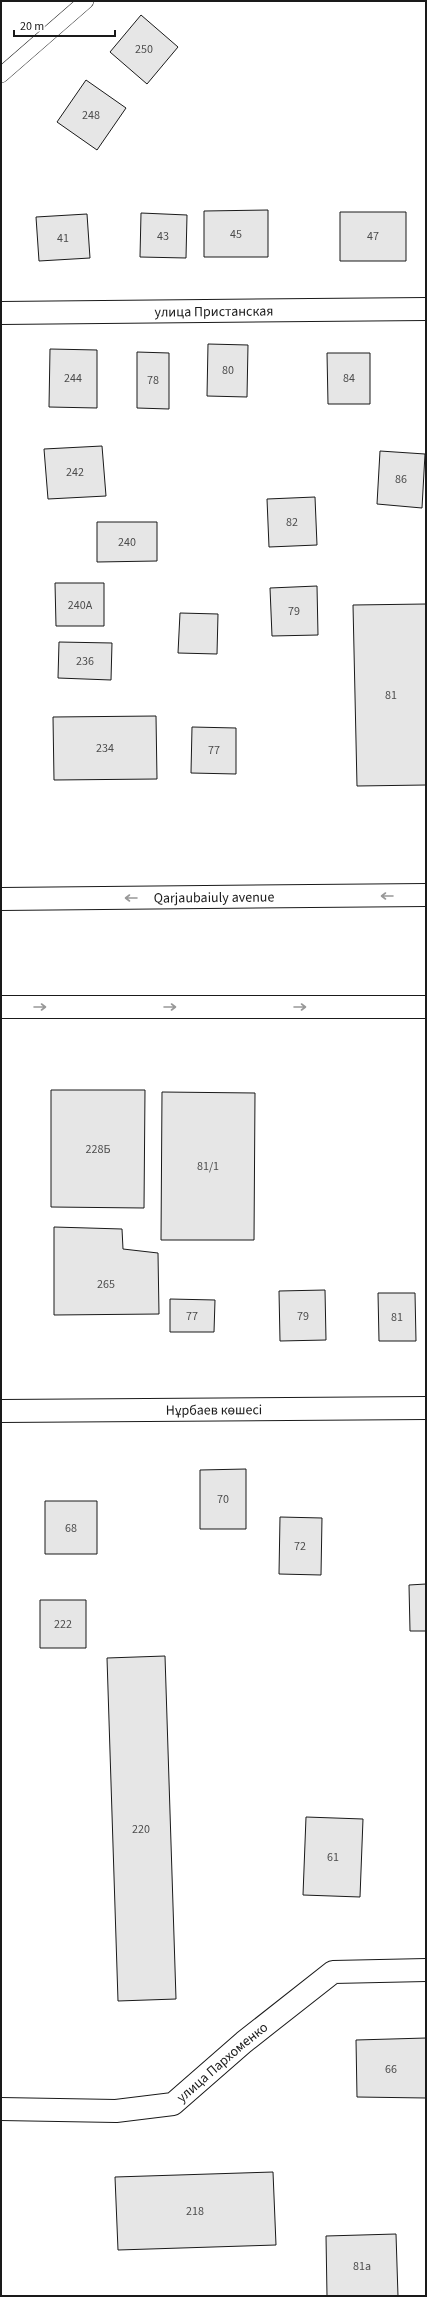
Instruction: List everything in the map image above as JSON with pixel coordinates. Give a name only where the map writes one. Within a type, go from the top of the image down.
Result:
[{"type":"main road","name":"улица Пристанская","points":[[1,313],[426,309]]},
{"type":"main road","name":"Qarjaubaiuly avenue","points":[[1,899],[426,895]]},
{"type":"main road","points":[[1,1007],[426,1007]]},
{"type":"main road","name":"Нұрбаев көшесі","points":[[1,1411],[426,1408]]},
{"type":"main road","name":"улица Пархоменко","points":[[1,2109],[116,2111],[173,2104],[244,2042],[333,1972],[426,1970]]},
{"type":"lane","points":[[1,75],[86,1]]},
{"type":"building","points":[[141,15],[178,47],[147,84],[110,52]]},
{"type":"building","points":[[86,80],[126,108],[97,150],[57,122]]},
{"type":"building","points":[[268,210],[268,257],[204,257],[204,211]]},
{"type":"building","points":[[340,212],[406,212],[406,261],[340,261]]},
{"type":"building","points":[[141,213],[187,215],[186,258],[140,257]]},
{"type":"building","points":[[87,214],[90,258],[39,261],[36,217]]},
{"type":"building","points":[[208,344],[248,345],[247,397],[207,396]]},
{"type":"building","points":[[50,349],[97,350],[97,408],[49,407]]},
{"type":"building","points":[[137,352],[169,353],[169,409],[137,408]]},
{"type":"building","points":[[327,353],[370,353],[370,404],[328,404]]},
{"type":"building","points":[[102,446],[106,496],[48,499],[44,449]]},
{"type":"building","points":[[380,451],[425,454],[422,508],[377,504]]},
{"type":"building","points":[[315,497],[317,545],[269,547],[267,499]]},
{"type":"building","points":[[97,522],[157,522],[157,561],[97,562]]},
{"type":"building","points":[[55,583],[104,583],[104,626],[56,626]]},
{"type":"building","points":[[317,586],[318,635],[272,636],[270,588]]},
{"type":"building","points":[[426,604],[426,785],[357,786],[353,605]]},
{"type":"building","points":[[180,613],[218,614],[217,654],[178,653]]},
{"type":"building","points":[[59,642],[112,643],[111,680],[58,678]]},
{"type":"building","points":[[156,716],[157,779],[54,780],[53,717]]},
{"type":"building","points":[[192,727],[236,728],[236,774],[191,773]]},
{"type":"building","points":[[51,1090],[145,1090],[144,1208],[51,1207]]},
{"type":"building","points":[[162,1092],[255,1093],[254,1240],[161,1240]]},
{"type":"building","points":[[54,1227],[122,1229],[123,1249],[158,1253],[159,1314],[54,1315]]},
{"type":"building","points":[[325,1290],[326,1340],[280,1341],[279,1291]]},
{"type":"building","points":[[378,1293],[415,1293],[416,1341],[379,1341]]},
{"type":"building","points":[[170,1299],[215,1300],[214,1332],[170,1332]]},
{"type":"building","points":[[246,1469],[246,1529],[200,1529],[200,1470]]},
{"type":"building","points":[[45,1501],[97,1501],[97,1554],[45,1554]]},
{"type":"building","points":[[280,1517],[322,1518],[321,1575],[279,1574]]},
{"type":"building","points":[[426,1584],[426,1631],[410,1631],[409,1585]]},
{"type":"building","points":[[40,1600],[86,1600],[86,1648],[40,1648]]},
{"type":"building","points":[[165,1656],[176,1999],[118,2001],[107,1658]]},
{"type":"building","points":[[306,1817],[363,1819],[360,1897],[303,1895]]},
{"type":"building","points":[[426,2038],[426,2098],[357,2097],[356,2040]]},
{"type":"building","points":[[273,2172],[276,2245],[118,2250],[115,2177]]},
{"type":"building","points":[[396,2234],[398,2296],[327,2296],[326,2236]]}]
